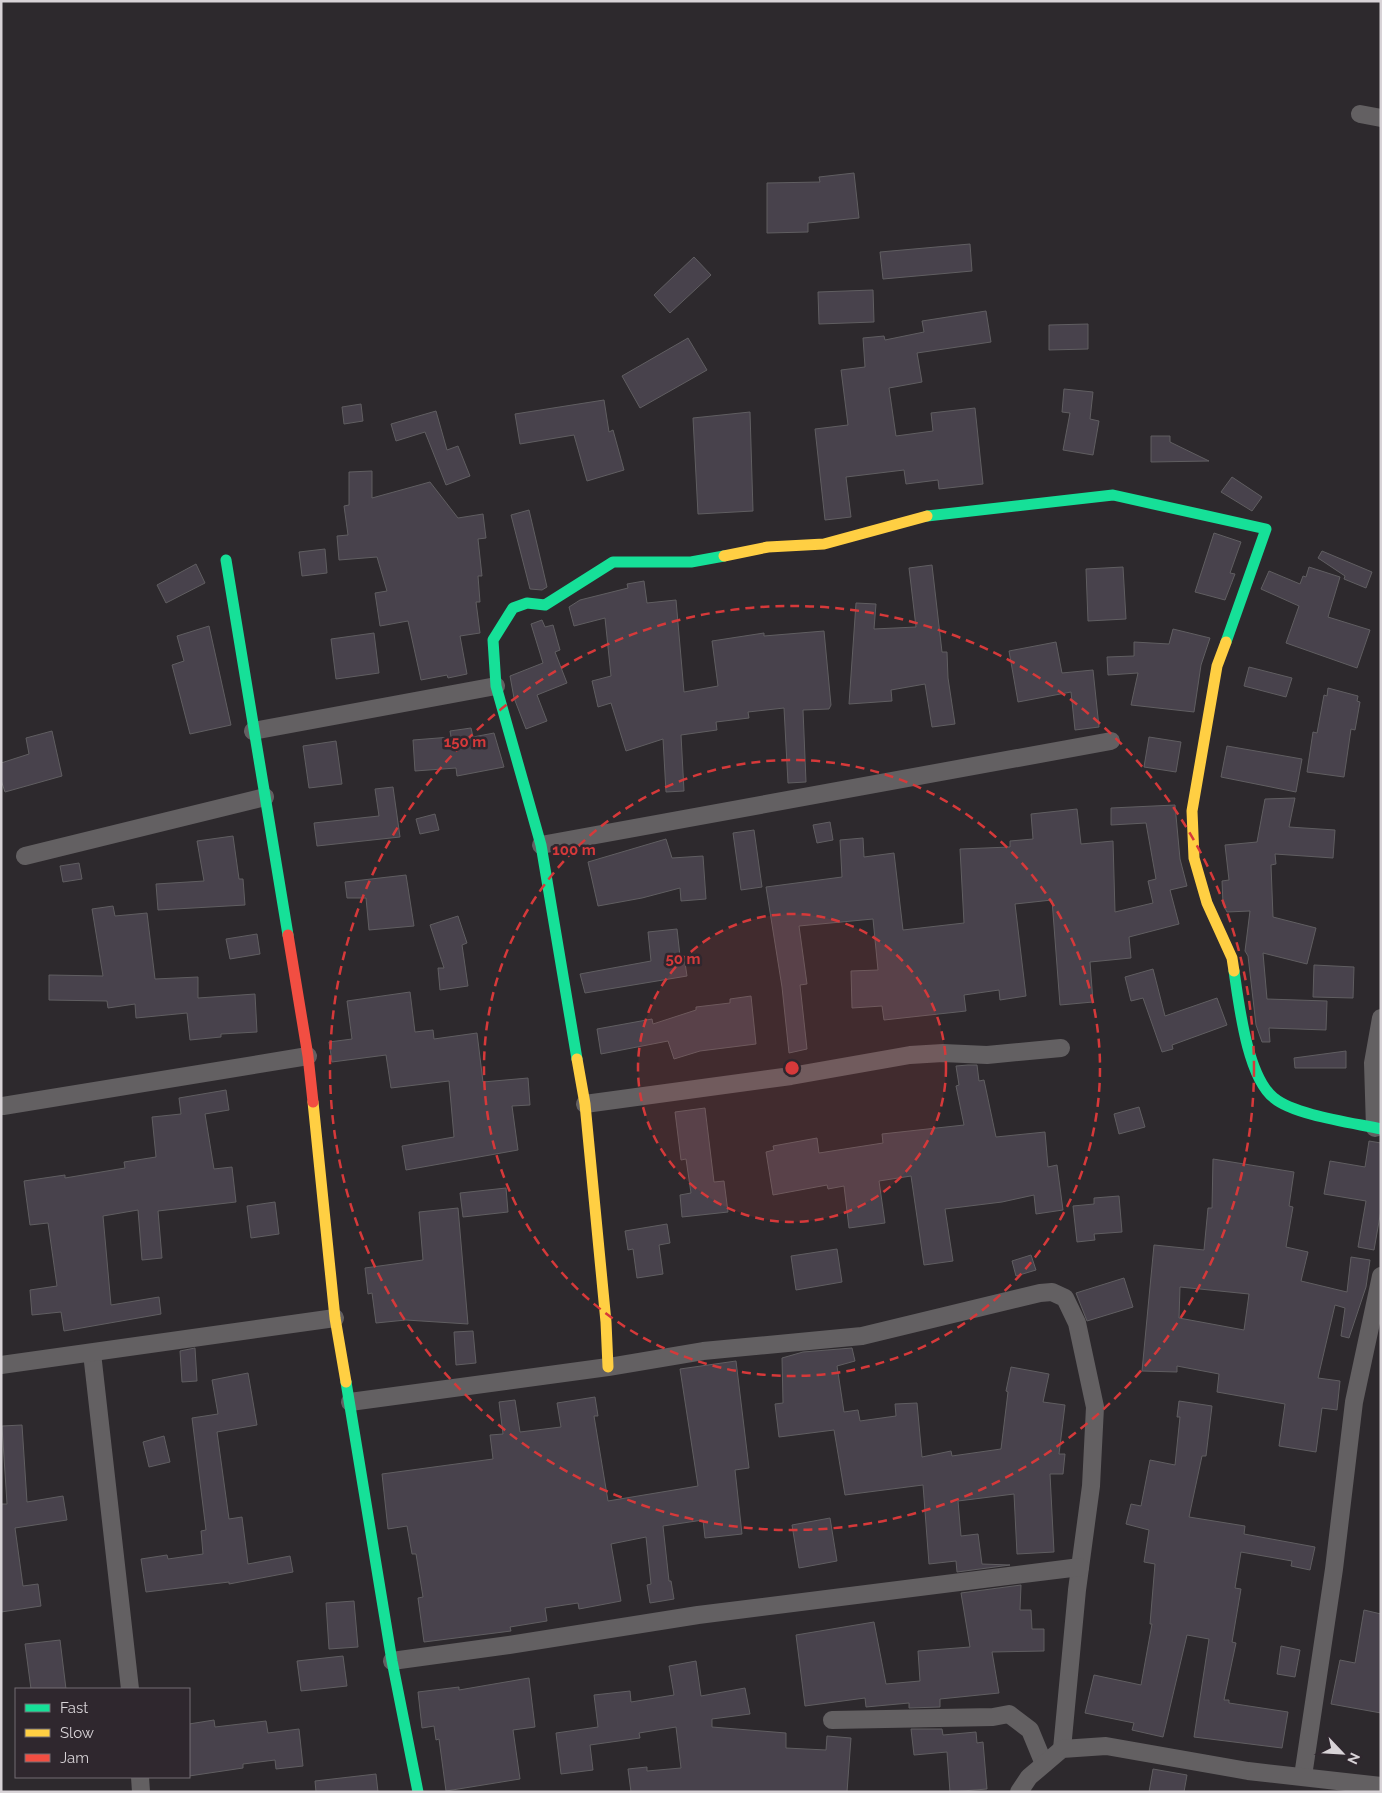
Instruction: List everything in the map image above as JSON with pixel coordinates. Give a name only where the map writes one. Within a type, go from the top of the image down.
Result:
[{"type":"street","points":[[1360,114],[1381,118]]},
{"type":"street","points":[[608,1368],[606,1322],[586,1104],[541,845],[496,686],[492,640],[512,608],[527,603],[545,605],[613,562],[691,562],[768,547],[824,544],[925,516],[1113,495],[1266,530],[1217,666],[1192,811],[1194,858],[1207,903],[1232,958],[1242,1028],[1259,1078],[1273,1098],[1291,1108],[1378,1129],[1373,1063],[1381,1018]]},
{"type":"street","points":[[226,560],[308,1056],[335,1318],[392,1661],[418,1792]]},
{"type":"street","points":[[253,730],[496,686]]},
{"type":"street","points":[[541,845],[1111,741]]},
{"type":"street","points":[[25,856],[265,798]]},
{"type":"street","points":[[586,1104],[791,1076],[910,1055],[943,1053],[987,1055],[1061,1048]]},
{"type":"street","points":[[3,1106],[308,1056]]},
{"type":"street","points":[[1303,1776],[1334,1569],[1354,1402],[1381,1276]]},
{"type":"street","points":[[350,1402],[608,1368],[703,1351],[862,1336],[1040,1293],[1052,1292],[1065,1298],[1077,1323],[1095,1407],[1091,1486],[1080,1567],[1062,1749]]},
{"type":"street","points":[[1,1364],[92,1353],[335,1318]]},
{"type":"street","points":[[92,1353],[130,1688]]},
{"type":"street","points":[[392,1661],[509,1645],[698,1615],[1080,1567]]},
{"type":"street","points":[[832,1720],[993,1717],[1009,1714],[1030,1730],[1044,1764]]},
{"type":"street","points":[[1019,1792],[1029,1777],[1062,1749],[1106,1746],[1248,1771],[1381,1786]]},
{"type":"street","points":[[140,1778],[141,1792]]},
{"type":"building","points":[[854,173],[859,218],[808,223],[808,232],[767,233],[767,183],[820,182],[819,177]]},
{"type":"building","points":[[970,244],[972,271],[883,279],[880,252]]},
{"type":"building","points":[[694,257],[711,275],[670,313],[654,295]]},
{"type":"building","points":[[873,290],[874,322],[819,324],[818,292]]},
{"type":"building","points":[[986,311],[991,342],[917,353],[922,382],[889,388],[896,436],[933,431],[931,413],[975,408],[983,484],[939,489],[938,480],[906,484],[904,470],[846,477],[851,517],[825,520],[815,429],[848,425],[841,370],[865,367],[863,338],[884,336],[885,340],[924,332],[922,321]]},
{"type":"building","points":[[1088,324],[1088,349],[1049,350],[1049,325]]},
{"type":"building","points":[[688,338],[707,370],[640,408],[622,376]]},
{"type":"building","points":[[1064,389],[1093,392],[1090,419],[1099,421],[1093,455],[1063,450],[1070,413],[1062,412]]},
{"type":"building","points":[[604,400],[609,432],[613,430],[624,470],[587,481],[574,435],[520,444],[515,414]]},
{"type":"building","points":[[361,404],[363,421],[344,424],[342,407]]},
{"type":"building","points":[[436,411],[447,450],[458,446],[470,476],[446,485],[425,432],[396,441],[391,424]]},
{"type":"building","points":[[750,412],[753,511],[698,514],[693,418]]},
{"type":"building","points":[[1151,436],[1170,436],[1170,442],[1209,461],[1151,462]]},
{"type":"building","points":[[372,471],[372,498],[430,482],[458,518],[483,514],[486,538],[478,539],[482,576],[478,576],[480,602],[476,602],[480,633],[460,636],[467,674],[448,678],[447,675],[421,680],[408,621],[380,626],[375,593],[387,591],[377,557],[339,560],[337,536],[348,535],[344,506],[349,505],[349,472]]},
{"type":"building","points":[[1232,477],[1262,497],[1252,511],[1221,492]]},
{"type":"building","points":[[529,510],[547,587],[542,590],[530,589],[511,515]]},
{"type":"building","points":[[1214,533],[1241,542],[1230,573],[1235,574],[1225,600],[1195,592]]},
{"type":"building","points":[[325,549],[327,573],[302,576],[299,552]]},
{"type":"building","points":[[1322,551],[1372,572],[1366,588],[1344,579],[1345,576],[1318,558]]},
{"type":"building","points":[[196,564],[205,583],[166,603],[157,585]]},
{"type":"building","points":[[932,565],[942,652],[947,652],[948,678],[955,724],[932,727],[925,684],[891,690],[892,701],[849,704],[856,603],[876,604],[874,629],[916,627],[909,568]]},
{"type":"building","points":[[1123,567],[1126,619],[1088,621],[1086,569]]},
{"type":"building","points":[[1309,567],[1340,577],[1328,617],[1370,630],[1357,668],[1286,643],[1299,606],[1261,589],[1269,571],[1300,584],[1303,576],[1306,577]]},
{"type":"building","points":[[644,581],[647,603],[676,600],[684,692],[718,686],[712,641],[764,633],[764,636],[824,631],[831,705],[829,709],[803,710],[806,782],[788,783],[784,708],[748,712],[749,718],[716,722],[717,730],[681,735],[684,791],[666,792],[663,739],[626,751],[611,703],[598,707],[592,681],[611,676],[605,618],[574,626],[569,607],[580,600],[628,588],[627,584]]},
{"type":"building","points":[[542,620],[545,627],[553,625],[560,650],[555,652],[567,683],[537,695],[547,721],[526,729],[514,698],[510,676],[543,663],[531,624]]},
{"type":"building","points":[[209,626],[231,725],[190,734],[172,665],[184,661],[177,636]]},
{"type":"building","points":[[1173,629],[1210,638],[1201,665],[1194,712],[1131,705],[1138,673],[1108,675],[1107,657],[1134,656],[1134,642],[1169,644]]},
{"type":"building","points":[[374,633],[379,673],[336,679],[331,639]]},
{"type":"building","points":[[1056,642],[1062,673],[1093,670],[1099,727],[1075,730],[1071,692],[1018,702],[1009,651]]},
{"type":"building","points":[[1249,667],[1292,678],[1286,697],[1244,686]]},
{"type":"building","points":[[1328,688],[1358,696],[1357,701],[1360,702],[1355,730],[1351,729],[1344,777],[1307,772],[1313,732],[1317,733],[1324,695],[1327,696]]},
{"type":"building","points":[[471,728],[473,737],[494,733],[504,767],[457,776],[456,768],[415,771],[413,740],[451,737],[450,731]]},
{"type":"building","points":[[52,731],[62,776],[5,792],[1,780],[1,763],[29,754],[26,738]]},
{"type":"building","points":[[1149,737],[1181,742],[1176,772],[1144,767]]},
{"type":"building","points":[[336,741],[342,784],[309,788],[303,746]]},
{"type":"building","points":[[1227,746],[1302,759],[1296,792],[1221,777]]},
{"type":"building","points":[[393,787],[400,837],[317,846],[314,823],[379,816],[375,789]]},
{"type":"building","points":[[1295,798],[1289,827],[1335,830],[1333,858],[1275,854],[1276,864],[1271,865],[1273,917],[1316,928],[1307,964],[1263,953],[1267,999],[1327,1001],[1326,1030],[1269,1028],[1270,1042],[1262,1042],[1256,1025],[1248,956],[1245,951],[1250,911],[1227,912],[1223,904],[1222,881],[1229,880],[1225,845],[1257,842],[1265,799]]},
{"type":"building","points":[[1175,805],[1180,859],[1187,886],[1170,890],[1179,924],[1129,937],[1131,958],[1090,962],[1093,1002],[1060,1005],[1052,900],[1015,904],[1026,996],[1000,1000],[999,990],[964,995],[966,1011],[884,1020],[882,1006],[852,1008],[851,971],[878,970],[873,919],[799,926],[807,984],[800,985],[807,1049],[789,1053],[782,987],[766,887],[842,877],[840,840],[863,838],[864,857],[894,853],[903,930],[964,923],[960,849],[1010,847],[1010,841],[1033,839],[1031,814],[1077,809],[1081,844],[1113,841],[1115,912],[1153,903],[1148,881],[1156,879],[1146,823],[1111,825],[1111,808]]},
{"type":"building","points":[[435,814],[439,830],[420,834],[416,819]]},
{"type":"building","points":[[830,822],[833,840],[817,843],[813,825]]},
{"type":"building","points":[[754,830],[762,887],[741,890],[733,833]]},
{"type":"building","points":[[233,836],[239,879],[243,879],[245,905],[158,910],[156,884],[204,881],[197,841]]},
{"type":"building","points":[[666,839],[672,858],[703,856],[706,899],[681,901],[680,888],[642,898],[598,906],[588,862]]},
{"type":"building","points":[[79,863],[82,879],[63,882],[60,866]]},
{"type":"building","points":[[406,875],[414,926],[369,930],[366,898],[347,898],[345,882]]},
{"type":"building","points":[[113,906],[115,916],[147,913],[155,979],[198,977],[198,998],[255,994],[257,1032],[221,1034],[221,1037],[190,1040],[187,1013],[136,1018],[135,1004],[108,1008],[107,1001],[49,1000],[49,975],[103,976],[92,909]]},
{"type":"building","points":[[458,916],[467,943],[462,945],[468,986],[440,990],[438,968],[444,968],[430,925]]},
{"type":"building","points":[[677,929],[680,956],[684,956],[687,976],[585,993],[580,974],[651,961],[648,932]]},
{"type":"building","points":[[257,934],[260,954],[230,959],[226,939]]},
{"type":"building","points":[[1314,965],[1354,967],[1353,998],[1313,997]]},
{"type":"building","points":[[1153,969],[1165,1016],[1217,998],[1227,1025],[1172,1045],[1173,1049],[1162,1052],[1143,998],[1131,1001],[1125,977]]},
{"type":"building","points":[[410,992],[415,1032],[433,1030],[434,1039],[477,1033],[483,1082],[528,1078],[530,1105],[512,1106],[518,1150],[406,1170],[402,1146],[454,1137],[449,1081],[391,1088],[386,1055],[332,1062],[329,1042],[352,1039],[347,1001]]},
{"type":"building","points":[[751,996],[756,1044],[700,1051],[674,1059],[668,1041],[601,1054],[597,1029],[652,1019],[653,1024],[696,1010],[696,1007],[730,1003],[730,999]]},
{"type":"building","points":[[1346,1051],[1346,1068],[1295,1068],[1294,1058]]},
{"type":"building","points":[[977,1065],[979,1081],[984,1080],[996,1137],[1045,1132],[1048,1167],[1057,1165],[1063,1210],[1036,1214],[1034,1195],[1002,1202],[945,1209],[953,1261],[924,1265],[911,1176],[879,1181],[885,1223],[849,1228],[844,1186],[828,1189],[827,1185],[773,1195],[766,1152],[774,1150],[773,1146],[817,1138],[819,1153],[883,1143],[882,1134],[964,1125],[956,1086],[959,1085],[956,1066]]},
{"type":"building","points":[[226,1090],[229,1110],[205,1114],[214,1169],[232,1167],[236,1202],[158,1211],[162,1258],[142,1260],[138,1210],[103,1216],[111,1305],[159,1297],[161,1314],[64,1331],[61,1312],[32,1315],[30,1290],[57,1286],[48,1223],[30,1225],[24,1181],[65,1175],[65,1178],[125,1168],[124,1162],[156,1157],[152,1117],[181,1114],[179,1098]]},
{"type":"building","points":[[1139,1107],[1145,1127],[1119,1134],[1114,1114]]},
{"type":"building","points":[[705,1108],[714,1182],[724,1181],[728,1212],[682,1217],[680,1195],[691,1193],[686,1159],[681,1160],[675,1112]]},
{"type":"building","points":[[1369,1141],[1381,1143],[1381,1210],[1374,1250],[1358,1247],[1366,1201],[1324,1194],[1330,1161],[1365,1167]]},
{"type":"building","points":[[1213,1159],[1294,1172],[1289,1206],[1293,1207],[1286,1247],[1308,1252],[1301,1281],[1347,1292],[1351,1257],[1370,1260],[1366,1287],[1349,1338],[1341,1336],[1345,1308],[1335,1305],[1318,1378],[1340,1381],[1337,1410],[1322,1408],[1316,1452],[1279,1446],[1285,1404],[1217,1392],[1219,1374],[1177,1366],[1177,1372],[1142,1371],[1154,1245],[1204,1250],[1208,1208],[1212,1208]],"holes":[[[1180,1287],[1249,1294],[1244,1330],[1179,1318]]]},
{"type":"building","points":[[506,1188],[508,1212],[463,1217],[460,1193]]},
{"type":"building","points":[[1119,1196],[1122,1232],[1094,1234],[1095,1240],[1077,1242],[1073,1206],[1094,1204],[1094,1198]]},
{"type":"building","points":[[275,1202],[279,1234],[251,1238],[247,1206]]},
{"type":"building","points":[[458,1208],[468,1324],[406,1320],[376,1323],[372,1293],[368,1294],[365,1268],[423,1260],[419,1212]]},
{"type":"building","points":[[667,1224],[670,1243],[659,1245],[663,1274],[637,1278],[633,1249],[628,1250],[625,1231]]},
{"type":"building","points":[[837,1249],[842,1282],[796,1290],[791,1256]]},
{"type":"building","points":[[1031,1255],[1036,1270],[1016,1276],[1012,1261]]},
{"type":"building","points":[[1124,1278],[1133,1307],[1087,1321],[1076,1293]]},
{"type":"building","points":[[473,1331],[476,1363],[456,1365],[454,1332]]},
{"type":"building","points":[[195,1348],[197,1381],[182,1382],[180,1351]]},
{"type":"building","points":[[852,1348],[855,1361],[837,1366],[844,1412],[858,1410],[860,1421],[896,1416],[895,1404],[917,1403],[922,1457],[951,1451],[952,1456],[1001,1449],[1008,1392],[1006,1391],[1011,1367],[1049,1374],[1043,1402],[1065,1405],[1059,1454],[1065,1454],[1063,1474],[1050,1474],[1054,1552],[1017,1554],[1014,1494],[958,1501],[961,1536],[978,1534],[982,1564],[1010,1565],[957,1572],[956,1561],[929,1564],[923,1485],[845,1495],[834,1430],[779,1437],[775,1404],[783,1403],[782,1358],[803,1352]]},
{"type":"building","points":[[736,1361],[749,1468],[735,1470],[742,1534],[705,1538],[703,1520],[663,1526],[669,1581],[671,1581],[674,1599],[650,1603],[647,1585],[651,1584],[646,1537],[611,1544],[621,1601],[579,1609],[578,1603],[545,1608],[547,1621],[510,1627],[511,1631],[424,1642],[418,1598],[423,1597],[416,1554],[412,1554],[407,1526],[388,1529],[382,1474],[493,1459],[490,1435],[503,1434],[499,1402],[515,1400],[520,1432],[561,1427],[557,1403],[595,1397],[598,1416],[594,1416],[608,1501],[698,1486],[680,1369]]},
{"type":"building","points":[[248,1373],[257,1425],[217,1432],[229,1519],[242,1517],[248,1564],[290,1556],[293,1572],[229,1584],[229,1582],[146,1592],[141,1559],[167,1555],[168,1559],[203,1554],[201,1531],[206,1530],[192,1418],[218,1414],[212,1380]]},
{"type":"building","points":[[1179,1401],[1212,1406],[1206,1456],[1202,1456],[1189,1517],[1245,1526],[1244,1534],[1315,1547],[1310,1570],[1291,1566],[1292,1561],[1241,1552],[1235,1588],[1241,1589],[1232,1642],[1236,1643],[1224,1700],[1229,1700],[1229,1703],[1288,1712],[1282,1748],[1194,1737],[1209,1639],[1187,1635],[1163,1737],[1132,1730],[1134,1723],[1085,1713],[1094,1675],[1141,1685],[1152,1624],[1150,1624],[1155,1564],[1144,1562],[1149,1530],[1126,1524],[1131,1504],[1141,1506],[1150,1460],[1175,1465],[1180,1417],[1177,1417]]},
{"type":"building","points":[[22,1425],[27,1502],[63,1496],[67,1520],[15,1528],[23,1586],[38,1584],[41,1606],[1,1612],[1,1504],[7,1504],[2,1426]]},
{"type":"building","points":[[164,1436],[170,1462],[149,1467],[143,1442]]},
{"type":"building","points":[[830,1518],[837,1561],[799,1568],[792,1525]]},
{"type":"building","points":[[1021,1585],[1020,1610],[1031,1610],[1032,1629],[1044,1629],[1044,1651],[992,1652],[999,1693],[940,1699],[940,1707],[909,1708],[909,1703],[866,1707],[865,1698],[805,1706],[796,1635],[874,1622],[886,1684],[920,1681],[918,1651],[970,1647],[961,1593]]},
{"type":"building","points":[[354,1601],[358,1647],[329,1649],[326,1603]]},
{"type":"building","points":[[1364,1610],[1381,1614],[1381,1713],[1331,1704],[1340,1660],[1355,1663]]},
{"type":"building","points":[[60,1640],[66,1688],[31,1688],[25,1644]]},
{"type":"building","points":[[1281,1646],[1300,1650],[1295,1677],[1277,1674]]},
{"type":"building","points":[[343,1656],[347,1686],[301,1691],[297,1661]]},
{"type":"building","points":[[696,1661],[701,1696],[745,1688],[750,1714],[712,1719],[712,1727],[786,1733],[786,1748],[826,1750],[827,1736],[851,1738],[847,1792],[631,1792],[628,1769],[647,1767],[647,1771],[681,1768],[676,1727],[639,1733],[640,1738],[590,1745],[593,1770],[561,1774],[556,1733],[598,1727],[594,1695],[630,1691],[631,1702],[674,1695],[669,1666]]},
{"type":"building","points":[[529,1678],[535,1727],[513,1730],[520,1779],[446,1791],[439,1739],[436,1740],[434,1726],[422,1728],[418,1692],[459,1687],[459,1690]]},
{"type":"building","points":[[214,1720],[215,1727],[266,1721],[268,1733],[299,1729],[303,1766],[276,1769],[275,1760],[243,1764],[243,1768],[190,1776],[190,1724]]},
{"type":"building","points":[[911,1729],[942,1729],[943,1735],[976,1732],[977,1743],[983,1742],[987,1789],[950,1792],[947,1752],[914,1755]]},
{"type":"building","points":[[1153,1769],[1187,1775],[1184,1792],[1149,1792]]},
{"type":"building","points":[[376,1774],[378,1792],[316,1792],[315,1781]]},
{"type":"traffic: fast","points":[[927,516],[1113,495],[1266,529],[1226,642]]},
{"type":"traffic: fast","points":[[577,1059],[541,845],[496,686],[493,640],[513,608],[527,603],[545,605],[613,562],[691,562],[724,556]]},
{"type":"traffic: fast","points":[[226,560],[288,935]]},
{"type":"traffic: fast","points":[[1234,971],[1242,1020],[1251,1057],[1257,1074],[1265,1088],[1274,1098],[1283,1104],[1310,1114],[1381,1129]]},
{"type":"traffic: fast","points":[[346,1382],[392,1661],[418,1792]]},
{"type":"traffic: slow","points":[[724,556],[768,547],[824,544],[927,516]]},
{"type":"traffic: slow","points":[[1226,642],[1217,666],[1192,811],[1194,858],[1207,903],[1232,958],[1234,971]]},
{"type":"traffic: slow","points":[[577,1059],[585,1104],[606,1322],[608,1367]]},
{"type":"traffic: slow","points":[[313,1102],[335,1318],[346,1382]]},
{"type":"traffic: jam","points":[[288,935],[308,1056],[313,1102]]}]
